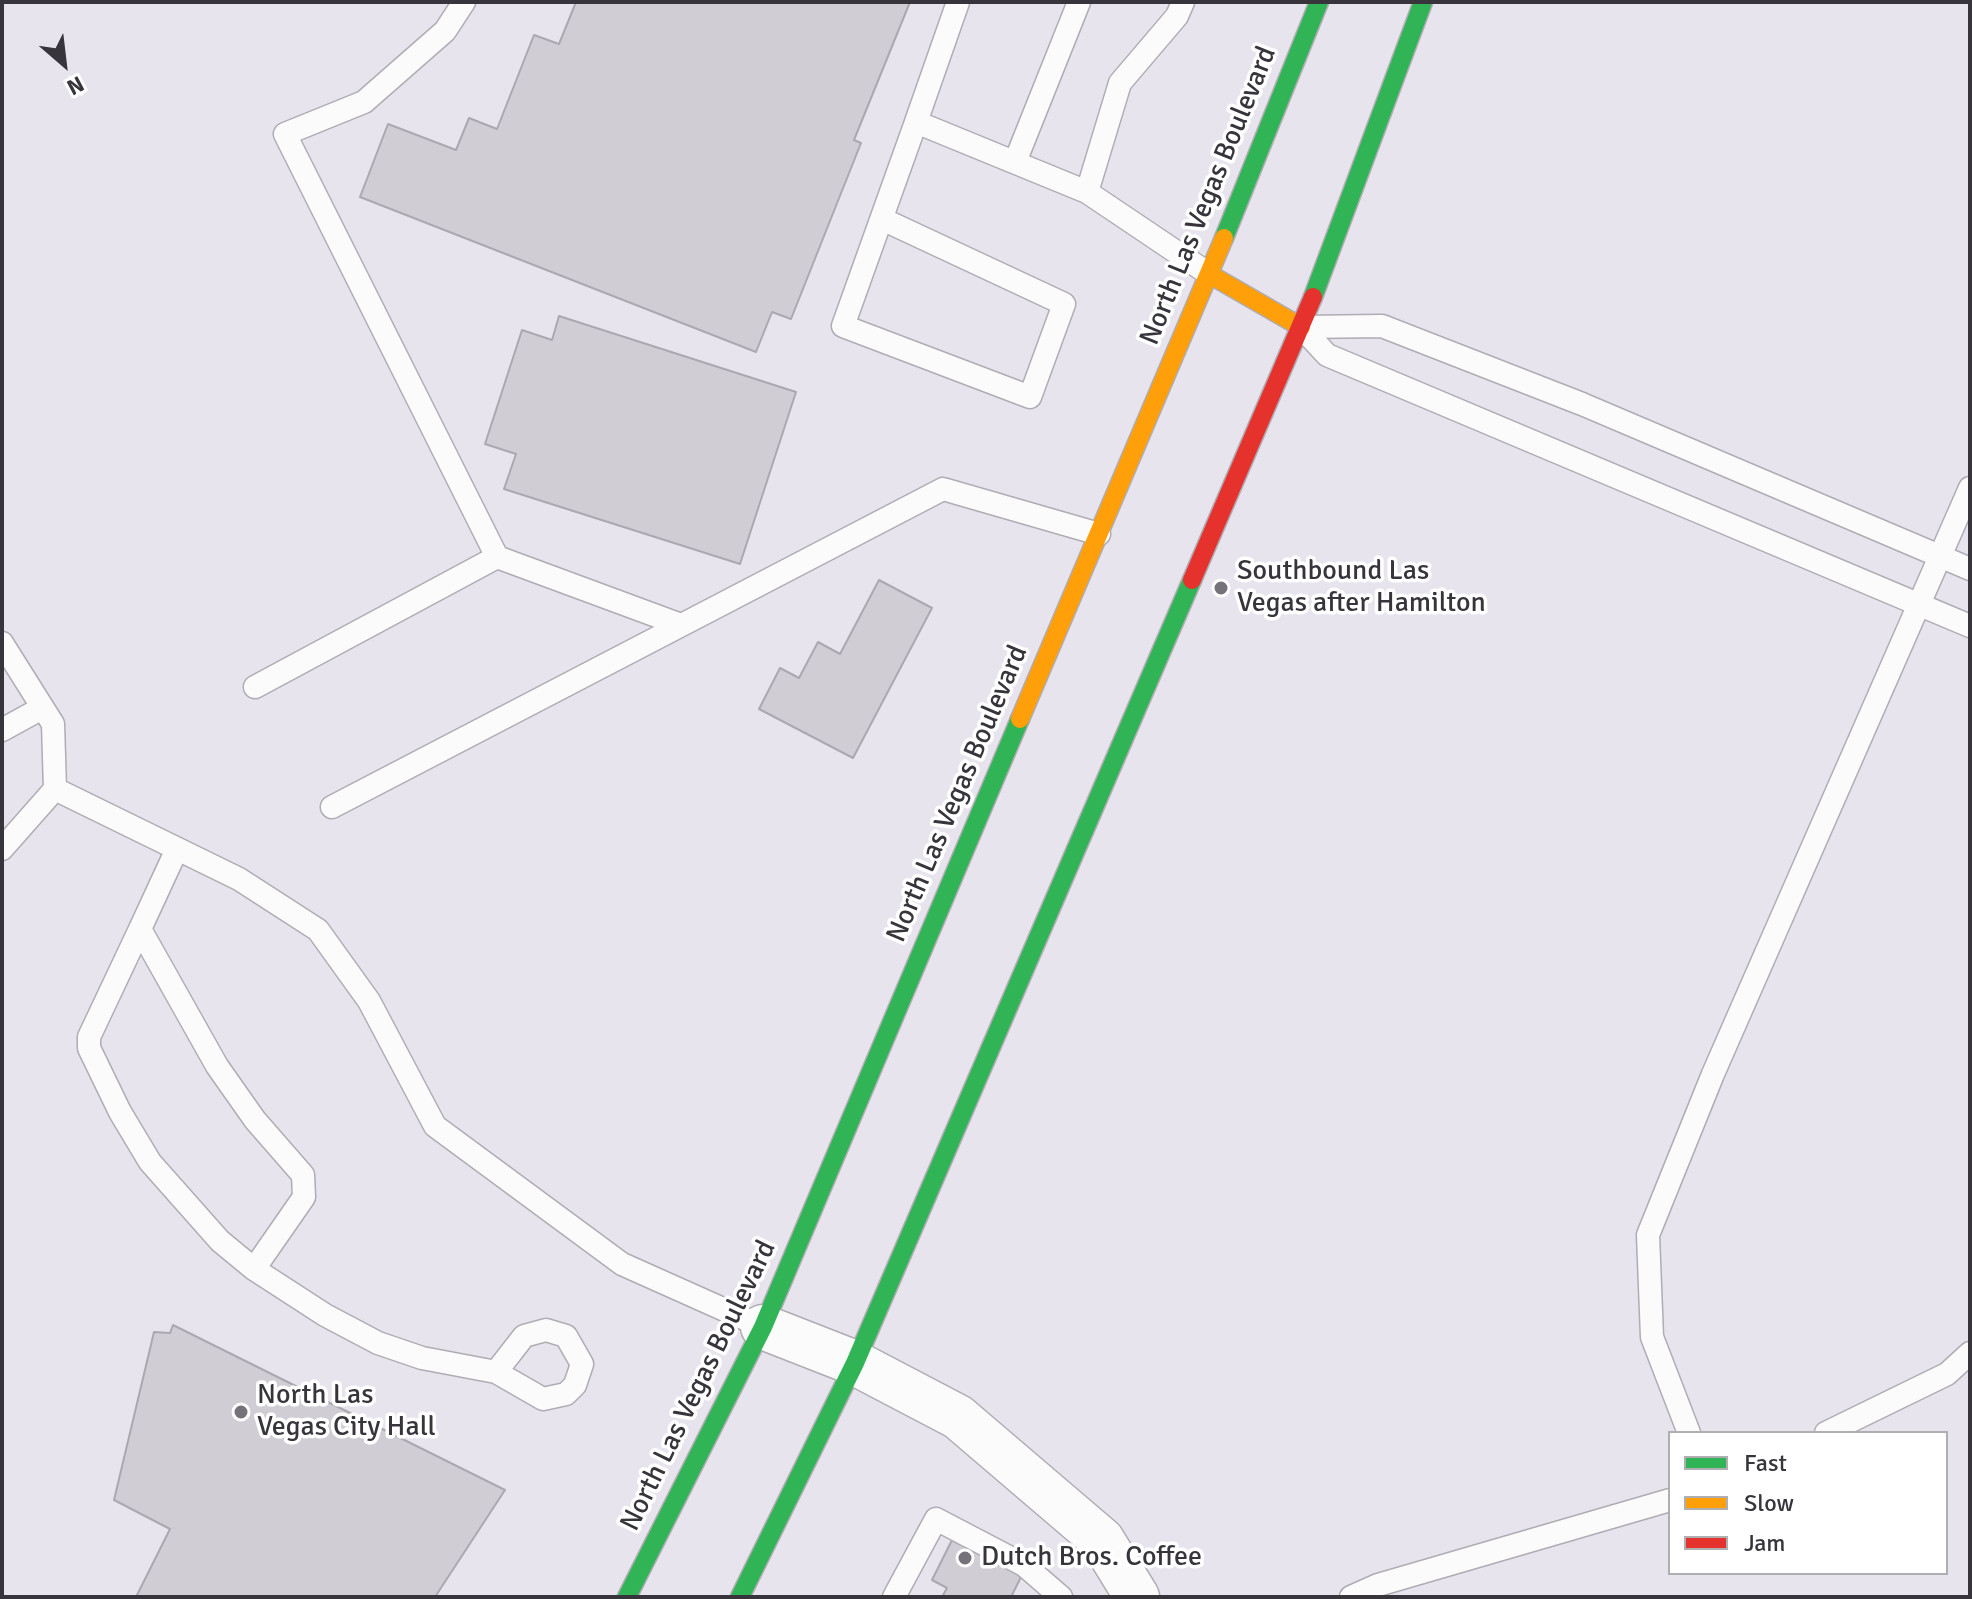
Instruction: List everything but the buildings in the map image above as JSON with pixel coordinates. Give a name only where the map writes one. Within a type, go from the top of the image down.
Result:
[{"type":"main road","name":"North Las Vegas Boulevard","points":[[627,1597],[763,1327],[1209,274],[1319,2]]},
{"type":"main road","points":[[740,1597],[855,1363],[1301,327],[1423,2]]},
{"type":"main road","points":[[1209,274],[1301,327]]},
{"type":"street","points":[[763,1327],[855,1363],[958,1417],[1102,1540],[1137,1597]]},
{"type":"lane","points":[[464,2],[445,31],[364,102],[285,134],[497,557],[681,625]]},
{"type":"lane","points":[[882,219],[1064,304],[1030,397],[843,326],[958,2]]},
{"type":"lane","points":[[1015,162],[1079,2]]},
{"type":"lane","points":[[1087,192],[1120,83],[1177,16],[1183,2]]},
{"type":"lane","points":[[916,122],[1087,192],[1209,274]]},
{"type":"lane","points":[[1301,327],[1382,326],[1582,404],[1970,569]]},
{"type":"lane","points":[[1301,327],[1327,355],[1970,626]]},
{"type":"lane","points":[[1688,1431],[1652,1337],[1648,1235],[1713,1074],[1970,488]]},
{"type":"lane","points":[[332,807],[943,489],[1099,534]]},
{"type":"lane","points":[[255,687],[497,557]]},
{"type":"lane","points":[[2,643],[53,724],[55,789],[2,849]]},
{"type":"lane","points":[[2,730],[42,708]]},
{"type":"lane","points":[[55,789],[239,879],[318,930],[369,1001],[435,1126],[622,1264],[763,1327]]},
{"type":"lane","points":[[177,849],[92,1024],[89,1048],[120,1112],[150,1162],[220,1241],[254,1269],[325,1315],[378,1343],[422,1358],[496,1372]]},
{"type":"lane","points":[[140,929],[217,1066],[255,1120],[303,1175],[304,1197],[254,1269]]},
{"type":"lane","points":[[1830,1431],[1947,1374],[1970,1353]]},
{"type":"lane","points":[[1351,1597],[1381,1591],[1668,1501]]},
{"type":"lane","points":[[894,1597],[936,1519],[1024,1565],[1061,1597]]},
{"type":"traffic: fast","points":[[1224,238],[1319,2]]},
{"type":"traffic: fast","points":[[1313,297],[1423,2]]},
{"type":"traffic: fast","points":[[740,1597],[855,1363],[1192,580]]},
{"type":"traffic: fast","points":[[627,1597],[763,1327],[1020,719]]},
{"type":"traffic: slow","points":[[1020,719],[1224,238]]},
{"type":"traffic: slow","points":[[1209,274],[1301,327]]},
{"type":"traffic: jam","points":[[1192,580],[1313,297]]},
{"type":"place","name":"Southbound Las Vegas after Hamilton","points":[[1221,588]]},
{"type":"place","name":"North Las Vegas City Hall","points":[[241,1412]]},
{"type":"place","name":"Dutch Bros. Coffee","points":[[965,1558]]}]
